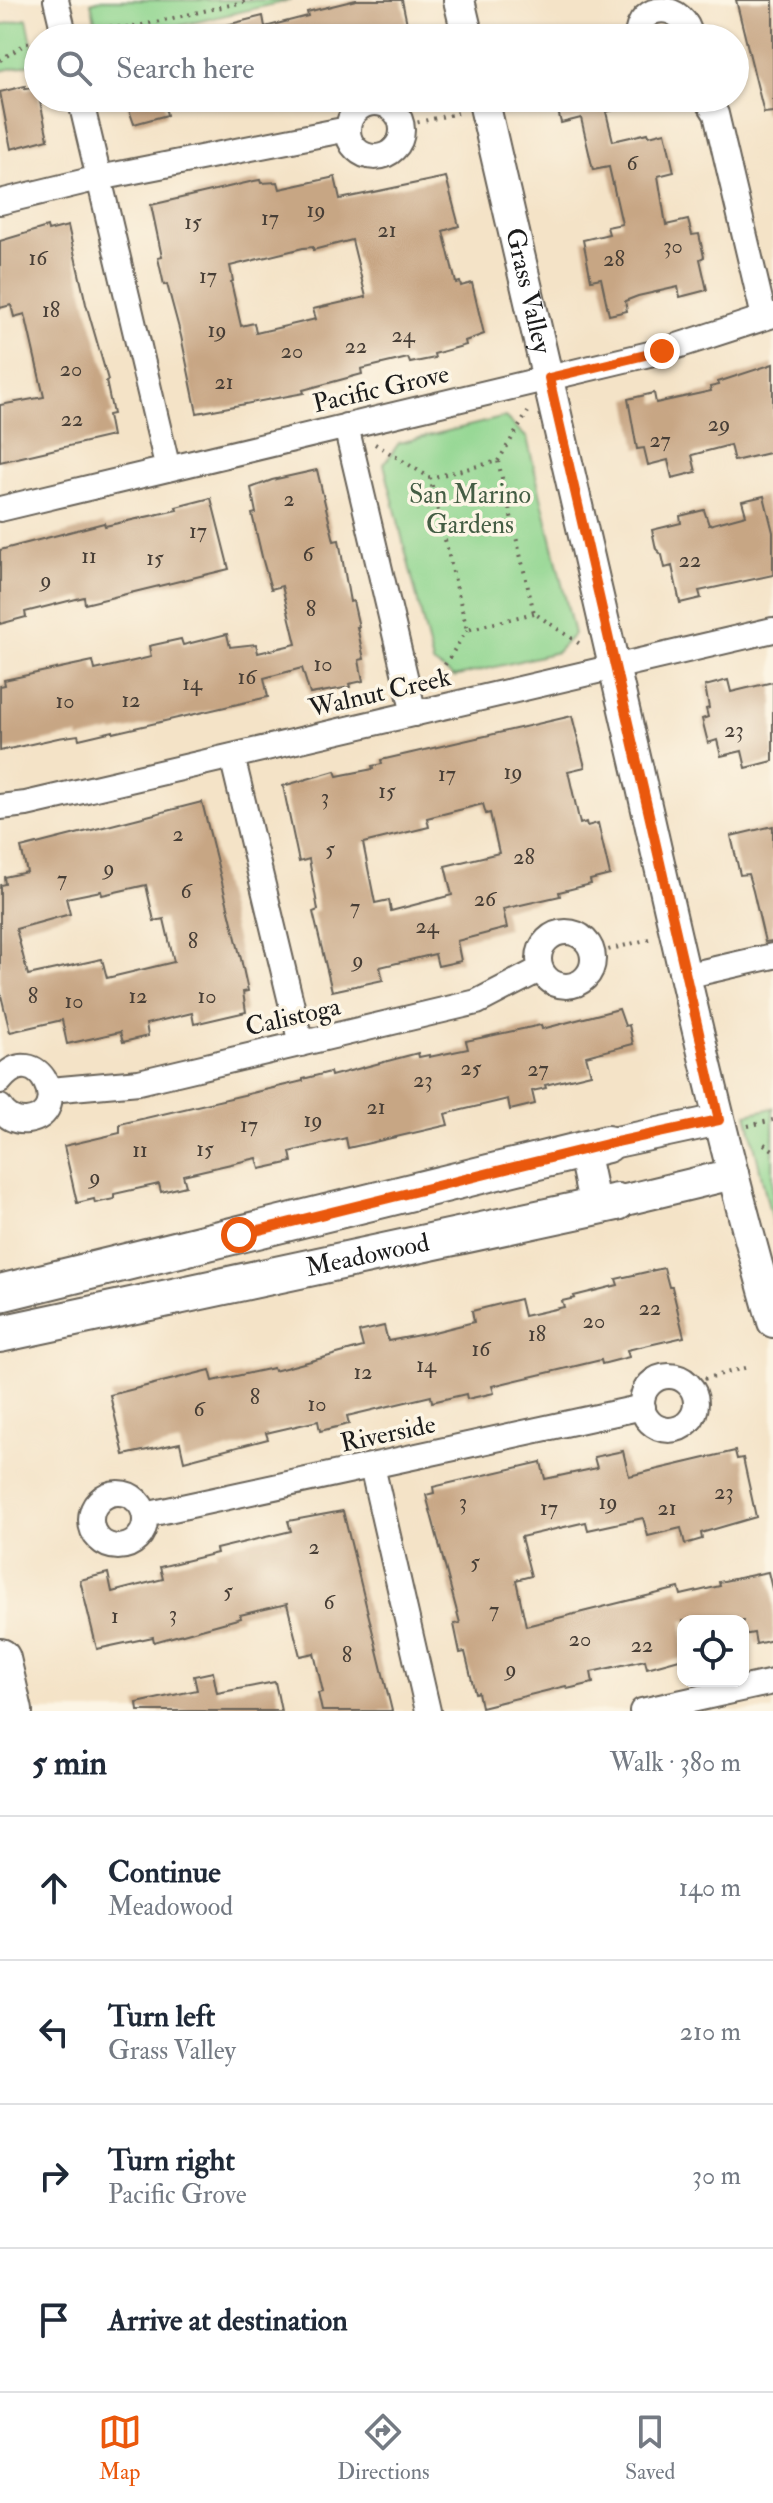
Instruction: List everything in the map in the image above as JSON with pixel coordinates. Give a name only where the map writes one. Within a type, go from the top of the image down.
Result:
[{"type":"main road","name":"Meadowood","points":[[0,1293],[595,1147]]},
{"type":"main road","name":"Meadowood","points":[[0,1334],[606,1205]]},
{"type":"main road","points":[[0,1659],[12,1711]]},
{"type":"street","points":[[56,0],[62,24]]},
{"type":"street","points":[[459,0],[465,24]]},
{"type":"street","points":[[641,24],[651,13],[662,10],[682,17],[687,24]]},
{"type":"street","points":[[83,112],[168,469]]},
{"type":"street","points":[[355,112],[350,118],[349,140],[365,156],[376,157],[387,154],[402,137],[402,126],[395,112]]},
{"type":"street","name":"Grass Valley","points":[[486,112],[719,1120],[773,1322]]},
{"type":"street","points":[[715,112],[768,316]]},
{"type":"street","points":[[0,202],[99,178],[348,129]]},
{"type":"street","name":"Pacific Grove","points":[[0,509],[662,351],[768,316]]},
{"type":"street","points":[[346,426],[414,714]]},
{"type":"street","name":"Walnut Creek","points":[[0,807],[26,804],[773,630]]},
{"type":"street","points":[[232,756],[301,1044]]},
{"type":"street","points":[[570,932],[581,936],[593,954],[593,966],[588,976],[568,986],[557,985],[547,979],[539,958],[549,938],[570,932]]},
{"type":"street","points":[[685,976],[773,956]]},
{"type":"street","name":"Calistoga","points":[[50,1090],[139,1082],[477,1002],[541,969]]},
{"type":"street","points":[[0,1081],[6,1073],[27,1067],[38,1071],[46,1079],[50,1090],[50,1101],[45,1111],[36,1118],[14,1120],[0,1107]]},
{"type":"street","name":"Meadowood","points":[[595,1147],[719,1120]]},
{"type":"street","points":[[595,1147],[606,1205]]},
{"type":"street","name":"Meadowood","points":[[606,1205],[733,1174]]},
{"type":"street","points":[[668,1375],[689,1383],[697,1404],[687,1424],[665,1430],[655,1426],[647,1418],[643,1407],[643,1396],[648,1386],[668,1375]]},
{"type":"street","name":"Riverside","points":[[145,1515],[643,1407]]},
{"type":"street","points":[[372,1466],[428,1711]]},
{"type":"street","points":[[646,1711],[773,1682]]},
{"type":"path","points":[[147,24],[252,0]]},
{"type":"path","points":[[0,60],[24,45]]},
{"type":"path","points":[[402,126],[450,112]]},
{"type":"path","points":[[430,478],[498,461],[549,378]]},
{"type":"path","points":[[346,426],[430,478],[467,630]]},
{"type":"path","points":[[498,461],[534,613],[614,667]]},
{"type":"path","points":[[414,714],[467,630],[534,613]]},
{"type":"path","points":[[593,954],[675,932]]},
{"type":"path","points":[[764,1144],[773,1150]]},
{"type":"path","points":[[689,1383],[748,1367]]},
{"type":"green space","points":[[102,0],[292,0],[187,24],[96,24],[91,3]]},
{"type":"green space","points":[[27,19],[28,24],[24,24],[24,66],[0,71],[0,25]]},
{"type":"green space","name":"San Marino Gardens","points":[[505,417],[527,438],[574,634],[557,652],[454,677],[433,663],[384,464],[399,443]]},
{"type":"green space","points":[[773,1108],[773,1226],[747,1114]]},
{"type":"building","points":[[356,0],[402,0],[407,24],[277,24],[308,16],[307,12]]},
{"type":"building","points":[[736,0],[773,0],[773,112],[764,113],[749,52],[749,24],[742,24]]},
{"type":"building","points":[[263,16],[264,24],[230,24]]},
{"type":"building","points":[[24,86],[24,112],[42,112],[48,139],[11,149],[0,92]]},
{"type":"building","points":[[130,112],[166,112],[167,115],[134,124]]},
{"type":"building","points":[[558,112],[606,112],[613,141],[665,132],[674,172],[658,176],[666,225],[688,220],[692,235],[699,234],[704,257],[700,259],[707,290],[680,297],[678,287],[638,296],[625,301],[627,311],[609,315],[601,278],[591,280],[583,240],[609,234],[607,227],[622,224],[609,167],[593,170],[581,118],[561,123]]},
{"type":"building","points":[[335,177],[340,199],[446,177],[459,226],[443,231],[456,283],[460,282],[461,286],[472,283],[484,334],[465,341],[466,345],[434,354],[435,358],[410,363],[408,358],[361,369],[362,374],[303,390],[304,393],[197,413],[181,336],[158,258],[162,257],[151,205],[260,180],[261,183],[278,182],[280,189]],"holes":[[[352,240],[366,297],[313,309],[316,319],[256,333],[254,323],[241,326],[230,266]]]},
{"type":"building","points":[[68,226],[108,380],[113,414],[108,415],[112,436],[0,462],[0,405],[44,397],[25,314],[14,317],[11,305],[0,308],[0,241],[47,227],[48,231]]},
{"type":"building","points":[[773,364],[773,452],[734,461],[730,445],[692,455],[696,472],[672,478],[668,460],[648,465],[644,448],[637,449],[628,399],[654,393],[656,403],[711,391],[710,387],[719,385],[718,382]]},
{"type":"building","points":[[317,470],[334,541],[339,540],[350,602],[353,601],[359,627],[364,659],[359,660],[363,681],[349,684],[350,687],[310,694],[302,668],[264,678],[268,697],[113,733],[79,739],[78,735],[58,738],[0,751],[0,686],[5,685],[4,680],[93,661],[95,670],[151,657],[149,646],[181,639],[183,645],[227,634],[230,647],[256,644],[258,653],[296,644],[282,586],[271,589],[252,514],[256,513],[251,488]]},
{"type":"building","points":[[764,496],[773,532],[773,575],[699,591],[701,598],[680,603],[672,566],[665,568],[652,530],[681,523],[680,516],[704,510],[709,525],[746,515],[742,501]]},
{"type":"building","points":[[211,498],[229,569],[85,604],[84,597],[25,612],[26,617],[0,624],[0,550],[104,523],[105,526],[177,510],[176,507]]},
{"type":"building","points":[[728,680],[731,692],[773,682],[773,761],[746,768],[742,751],[721,756],[717,740],[708,743],[702,719],[708,717],[706,709],[709,708],[705,686]]},
{"type":"building","points":[[572,716],[585,767],[568,771],[580,824],[598,823],[610,875],[590,880],[591,884],[559,892],[560,896],[503,909],[507,928],[457,941],[461,961],[438,966],[435,954],[380,967],[383,980],[332,991],[313,912],[318,910],[309,859],[299,862],[283,786],[335,771],[337,776],[373,769],[372,766],[382,764],[381,760]],"holes":[[[483,804],[486,814],[490,813],[499,853],[445,866],[452,895],[391,911],[389,900],[375,903],[363,843],[429,827],[427,818]]]},
{"type":"building","points":[[202,802],[248,991],[243,992],[246,1012],[194,1024],[192,1013],[146,1024],[148,1036],[123,1042],[120,1032],[67,1044],[62,1020],[10,1032],[0,991],[0,885],[5,884],[4,877],[27,872],[21,848]],"holes":[[[146,885],[154,921],[164,919],[174,962],[107,978],[102,959],[28,975],[16,929],[70,914],[66,898],[101,891],[102,895]]]},
{"type":"building","points":[[773,826],[773,941],[765,942],[748,874],[740,875],[731,836]]},
{"type":"building","points":[[619,1009],[625,1026],[629,1025],[633,1044],[586,1056],[591,1074],[532,1091],[535,1104],[510,1110],[508,1099],[445,1114],[448,1125],[348,1148],[346,1138],[290,1152],[292,1162],[260,1169],[257,1158],[183,1175],[186,1186],[161,1192],[159,1184],[114,1194],[114,1199],[77,1203],[64,1146],[120,1133],[120,1124],[418,1053],[419,1057],[429,1057],[468,1049],[466,1041],[541,1025],[542,1029]]},
{"type":"building","points":[[664,1268],[684,1337],[627,1350],[629,1357],[602,1364],[601,1360],[492,1386],[494,1393],[467,1399],[466,1394],[432,1402],[431,1396],[347,1416],[349,1424],[320,1431],[318,1421],[266,1433],[268,1439],[184,1461],[180,1443],[124,1455],[110,1395],[210,1370],[213,1381],[273,1368],[274,1371],[363,1347],[359,1332],[384,1326],[388,1341],[430,1333],[474,1322],[472,1311],[520,1299],[524,1316],[564,1307],[562,1301],[574,1296],[618,1285],[616,1279]]},
{"type":"building","points":[[623,1451],[629,1476],[735,1451],[737,1459],[743,1458],[756,1517],[701,1533],[702,1539],[685,1544],[681,1528],[648,1536],[643,1518],[588,1530],[586,1522],[521,1537],[531,1576],[516,1580],[526,1626],[679,1588],[681,1595],[720,1586],[719,1582],[768,1572],[773,1593],[773,1640],[756,1644],[754,1633],[749,1634],[749,1615],[677,1615],[677,1660],[647,1668],[645,1660],[591,1672],[593,1683],[567,1689],[566,1686],[481,1707],[465,1652],[460,1653],[454,1624],[460,1623],[426,1495],[434,1493],[433,1487],[541,1462],[545,1479],[597,1468],[594,1457]]},
{"type":"building","points":[[343,1511],[392,1711],[322,1711],[318,1693],[323,1692],[314,1653],[300,1656],[287,1604],[154,1642],[153,1637],[97,1649],[80,1580],[108,1573],[112,1592],[163,1579],[160,1567],[217,1553],[216,1549],[291,1531],[288,1521]]},
{"type":"building","points":[[213,1672],[217,1693],[275,1682],[281,1711],[138,1711],[137,1703],[197,1690],[194,1676]]},
{"type":"route","points":[[239,1235],[607,1144],[719,1120],[549,378],[662,351]]}]
